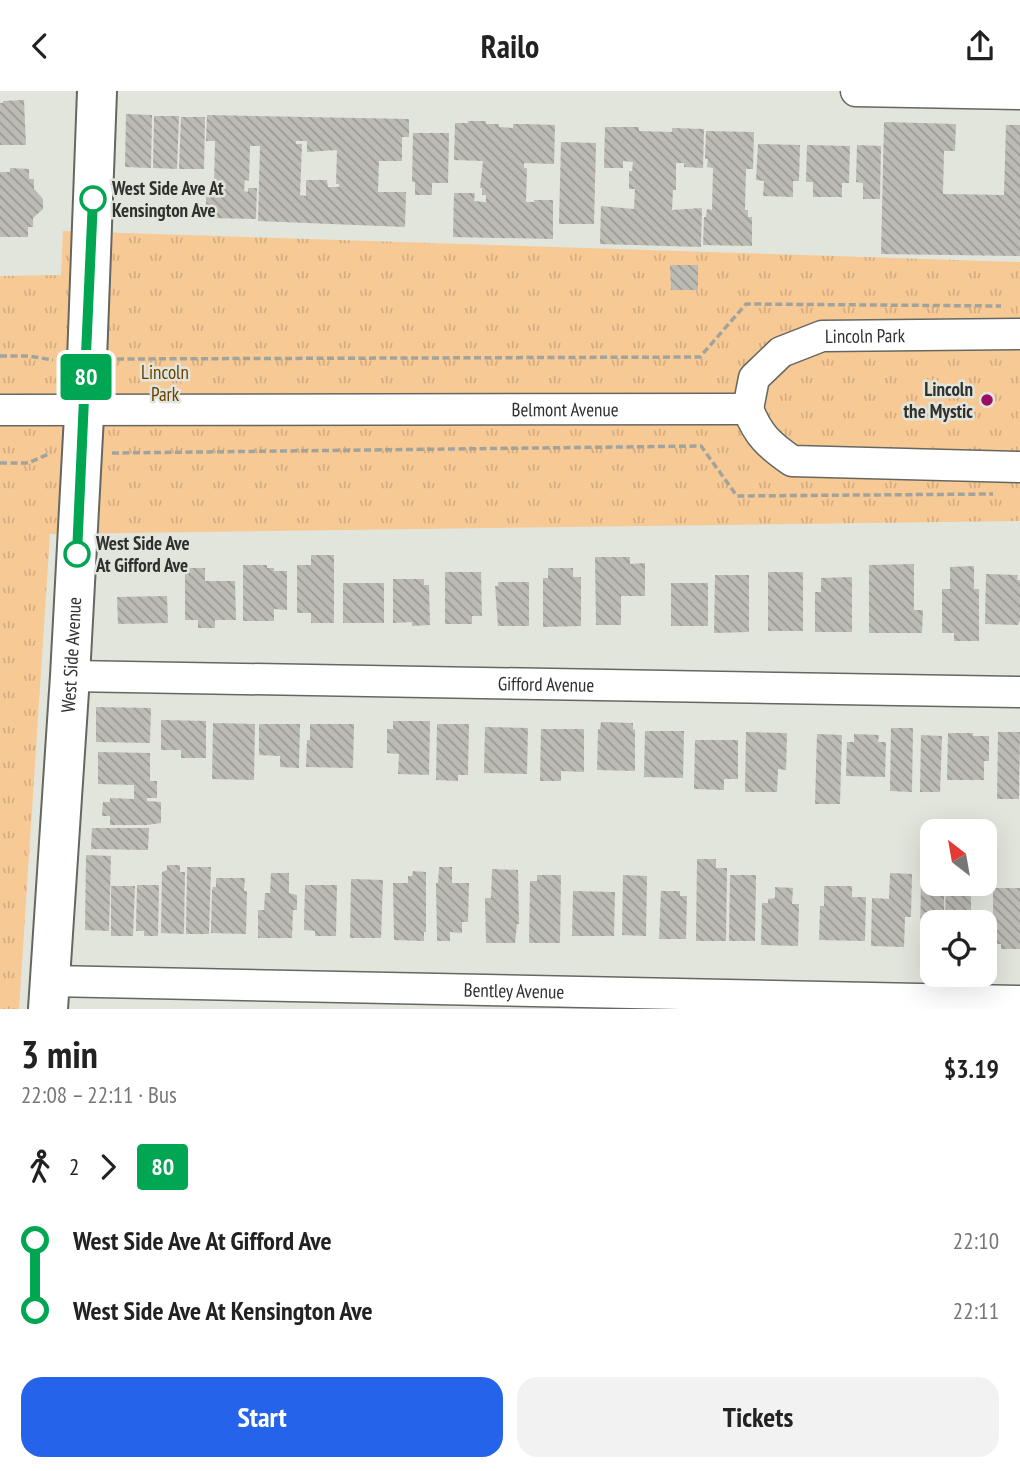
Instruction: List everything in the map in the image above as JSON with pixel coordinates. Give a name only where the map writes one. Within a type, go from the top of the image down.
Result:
[{"type":"main road","name":"West Side Avenue","points":[[49,995],[87,359],[97,91]]},
{"type":"street","points":[[856,91],[1020,94]]},
{"type":"street","name":"Lincoln Park","points":[[748,409],[754,379],[781,352],[822,336],[1020,334]]},
{"type":"street","name":"Belmont Avenue","points":[[83,409],[748,409]]},
{"type":"street","points":[[0,410],[83,409]]},
{"type":"street","points":[[748,409],[755,429],[772,447],[792,461],[1020,467]]},
{"type":"street","name":"Gifford Avenue","points":[[70,676],[1020,692]]},
{"type":"street","name":"Bentley Avenue","points":[[49,995],[1020,1001]]},
{"type":"path","points":[[111,359],[700,357],[746,304],[1006,306]]},
{"type":"path","points":[[0,356],[29,356],[53,360]]},
{"type":"path","points":[[110,453],[701,446],[737,496],[993,494]]},
{"type":"path","points":[[0,463],[28,463],[51,453]]},
{"type":"green space","name":"Lincoln Park","points":[[63,231],[1020,262],[1020,521],[50,534],[19,1009],[0,1009],[0,276],[61,275]]},
{"type":"building","points":[[24,100],[26,145],[0,145],[0,103]]},
{"type":"building","points":[[126,114],[152,115],[151,168],[125,167]]},
{"type":"building","points":[[207,115],[409,119],[409,137],[402,137],[402,161],[379,161],[378,192],[406,192],[405,227],[258,221],[260,146],[250,146],[249,181],[245,180],[244,191],[257,188],[256,219],[206,218],[206,192],[211,193],[211,185],[214,185],[215,141],[206,141]],"holes":[[[296,141],[307,141],[307,152],[337,150],[336,184],[339,184],[339,187],[328,187],[327,180],[306,180],[306,196],[300,195],[302,144],[296,144]]]},
{"type":"building","points":[[154,116],[179,116],[177,169],[153,168]]},
{"type":"building","points":[[181,117],[205,117],[204,169],[179,169]]},
{"type":"building","points":[[486,121],[486,124],[513,128],[513,124],[555,125],[554,164],[524,163],[524,168],[527,168],[526,202],[553,200],[553,239],[453,237],[454,193],[475,193],[474,201],[486,202],[486,195],[482,195],[480,188],[483,161],[454,160],[455,123]]},
{"type":"building","points":[[884,122],[956,124],[955,151],[944,151],[943,194],[1004,195],[1006,125],[1020,125],[1020,256],[881,254]]},
{"type":"building","points":[[605,127],[639,127],[639,131],[672,132],[672,128],[704,129],[703,168],[684,167],[684,163],[676,163],[676,190],[673,190],[672,210],[702,208],[701,247],[600,244],[601,206],[634,209],[635,189],[629,189],[629,171],[632,171],[633,162],[623,161],[623,168],[604,168]]},
{"type":"building","points":[[706,131],[754,132],[753,169],[746,169],[745,210],[748,210],[748,217],[752,217],[752,246],[703,245],[704,217],[707,209],[712,210],[713,168],[707,167],[708,159],[705,159]]},
{"type":"building","points":[[413,133],[449,133],[448,183],[432,183],[432,195],[415,195],[415,182],[412,182]]},
{"type":"building","points":[[561,142],[596,143],[594,224],[559,224]]},
{"type":"building","points":[[758,144],[800,145],[799,181],[793,181],[793,197],[763,196],[764,181],[756,180]]},
{"type":"building","points":[[807,145],[850,146],[849,183],[842,183],[842,197],[813,197],[813,182],[806,182]]},
{"type":"building","points":[[857,145],[881,146],[880,199],[863,199],[863,183],[856,182]]},
{"type":"building","points":[[10,168],[29,169],[29,179],[34,179],[34,189],[43,199],[43,209],[33,218],[33,227],[28,227],[28,237],[0,237],[0,172],[10,172]]},
{"type":"building","points":[[670,265],[698,265],[698,290],[671,290]]},
{"type":"building","points":[[311,555],[334,555],[334,623],[311,623],[311,613],[297,613],[297,565],[311,565]]},
{"type":"building","points":[[595,557],[630,557],[630,564],[645,563],[645,596],[621,596],[621,625],[596,625]]},
{"type":"building","points":[[914,564],[914,610],[923,610],[922,633],[869,633],[869,565]]},
{"type":"building","points":[[243,565],[267,565],[267,568],[274,568],[274,571],[287,571],[287,610],[274,609],[274,621],[243,621]]},
{"type":"building","points":[[974,566],[974,589],[979,589],[979,641],[954,641],[954,633],[942,633],[942,589],[950,589],[950,567]]},
{"type":"building","points":[[185,568],[205,568],[205,581],[235,581],[236,620],[215,620],[215,628],[198,628],[198,620],[185,620]]},
{"type":"building","points":[[548,568],[573,568],[573,577],[581,577],[581,626],[543,627],[543,578],[548,578]]},
{"type":"building","points":[[445,572],[481,572],[482,616],[472,616],[472,624],[445,624]]},
{"type":"building","points":[[768,572],[803,572],[803,631],[768,631]]},
{"type":"building","points":[[986,574],[1018,575],[1018,625],[985,624]]},
{"type":"building","points":[[715,575],[749,575],[749,632],[714,633]]},
{"type":"building","points":[[852,577],[852,632],[815,632],[815,592],[821,592],[821,578]]},
{"type":"building","points":[[393,579],[424,579],[424,585],[429,585],[430,625],[393,623]]},
{"type":"building","points":[[498,582],[529,582],[529,626],[498,626],[495,586],[498,586]]},
{"type":"building","points":[[343,583],[384,583],[384,623],[343,623]]},
{"type":"building","points":[[671,583],[708,583],[708,626],[671,626]]},
{"type":"building","points":[[167,596],[168,623],[118,624],[117,597]]},
{"type":"building","points":[[96,707],[151,708],[150,743],[96,742]]},
{"type":"building","points":[[161,720],[206,721],[206,758],[181,758],[181,750],[161,750]]},
{"type":"building","points":[[393,721],[430,721],[429,775],[398,774],[399,754],[387,753],[387,729],[393,729]]},
{"type":"building","points":[[601,722],[633,723],[635,771],[597,770],[598,729]]},
{"type":"building","points":[[213,723],[255,724],[254,780],[212,779]]},
{"type":"building","points":[[259,724],[300,724],[299,768],[280,767],[280,756],[259,755]]},
{"type":"building","points":[[310,724],[354,724],[353,768],[306,767]]},
{"type":"building","points":[[437,724],[469,724],[468,775],[458,775],[458,781],[436,780]]},
{"type":"building","points":[[485,727],[528,728],[527,774],[484,773]]},
{"type":"building","points":[[891,728],[913,728],[912,792],[890,791]]},
{"type":"building","points":[[541,729],[584,729],[584,772],[561,771],[561,781],[540,781]]},
{"type":"building","points":[[645,731],[684,731],[683,778],[644,777]]},
{"type":"building","points":[[746,732],[787,733],[786,770],[778,769],[777,792],[745,792]]},
{"type":"building","points":[[998,732],[1020,732],[1019,799],[997,799]]},
{"type":"building","points":[[948,733],[989,736],[989,761],[984,761],[984,780],[947,780]]},
{"type":"building","points":[[817,734],[842,735],[840,804],[815,804]]},
{"type":"building","points":[[854,734],[879,735],[878,742],[886,742],[885,777],[846,776],[847,742],[854,742]]},
{"type":"building","points":[[921,735],[942,736],[940,792],[920,792]]},
{"type":"building","points":[[695,740],[738,740],[738,779],[724,779],[724,790],[694,789]]},
{"type":"building","points":[[98,752],[150,753],[150,781],[157,781],[157,798],[147,798],[147,801],[161,802],[161,823],[110,825],[110,816],[102,816],[103,802],[110,802],[110,798],[134,799],[134,785],[98,784]]},
{"type":"building","points":[[92,828],[149,828],[148,850],[91,849]]},
{"type":"building","points":[[86,855],[111,856],[109,931],[85,930]]},
{"type":"building","points":[[697,859],[716,859],[716,868],[727,868],[726,941],[696,941]]},
{"type":"building","points":[[167,865],[180,865],[180,872],[185,872],[184,934],[161,933],[162,872],[167,870]]},
{"type":"building","points":[[187,867],[211,867],[209,934],[186,934]]},
{"type":"building","points":[[439,867],[452,867],[452,883],[469,883],[468,922],[462,922],[462,933],[450,932],[450,941],[437,941],[436,883]]},
{"type":"building","points":[[492,869],[518,870],[519,924],[515,943],[486,943],[485,898],[491,898]]},
{"type":"building","points":[[413,871],[426,872],[424,941],[394,940],[393,883],[408,883],[408,876],[412,876]]},
{"type":"building","points":[[271,873],[289,873],[289,893],[297,895],[297,910],[293,910],[292,938],[258,938],[258,910],[264,910],[265,893],[270,893]]},
{"type":"building","points":[[890,873],[912,874],[911,917],[905,917],[904,947],[871,946],[872,898],[889,899]]},
{"type":"building","points":[[537,875],[561,875],[560,943],[529,943],[530,881],[537,881]]},
{"type":"building","points":[[623,875],[647,876],[646,936],[622,935]]},
{"type":"building","points":[[730,875],[756,875],[755,941],[729,941]]},
{"type":"building","points":[[216,878],[245,878],[246,934],[211,933],[212,891],[213,887],[216,887]]},
{"type":"building","points":[[351,879],[383,880],[381,938],[350,938]]},
{"type":"building","points":[[137,885],[159,885],[158,936],[144,936],[144,931],[136,931]]},
{"type":"building","points":[[305,885],[337,885],[336,936],[315,936],[315,931],[304,930]]},
{"type":"building","points":[[111,886],[135,886],[133,936],[111,936]]},
{"type":"building","points":[[824,886],[852,886],[852,897],[866,897],[865,941],[819,940],[820,906],[824,906]]},
{"type":"building","points":[[775,887],[793,888],[792,904],[799,904],[798,946],[761,945],[762,903],[768,903],[768,899],[775,898]]},
{"type":"building","points":[[998,888],[1020,888],[1020,949],[1001,949],[1001,944],[997,944],[997,910],[993,910],[993,896],[998,896]]},
{"type":"building","points":[[573,891],[615,892],[614,936],[572,936]]},
{"type":"building","points":[[661,891],[680,891],[680,896],[687,896],[686,939],[659,939]]},
{"type":"building","points":[[921,896],[944,896],[944,910],[921,910]]},
{"type":"building","points":[[946,896],[971,896],[971,910],[945,910]]},
{"type":"bus line","name":"80","points":[[77,554],[93,199]]},
{"type":"place","name":"West Side Ave At Kensington Ave","points":[[93,199]]},
{"type":"place","name":"Lincoln the Mystic","points":[[987,400]]},
{"type":"place","name":"West Side Ave At Gifford Ave","points":[[77,554]]}]
